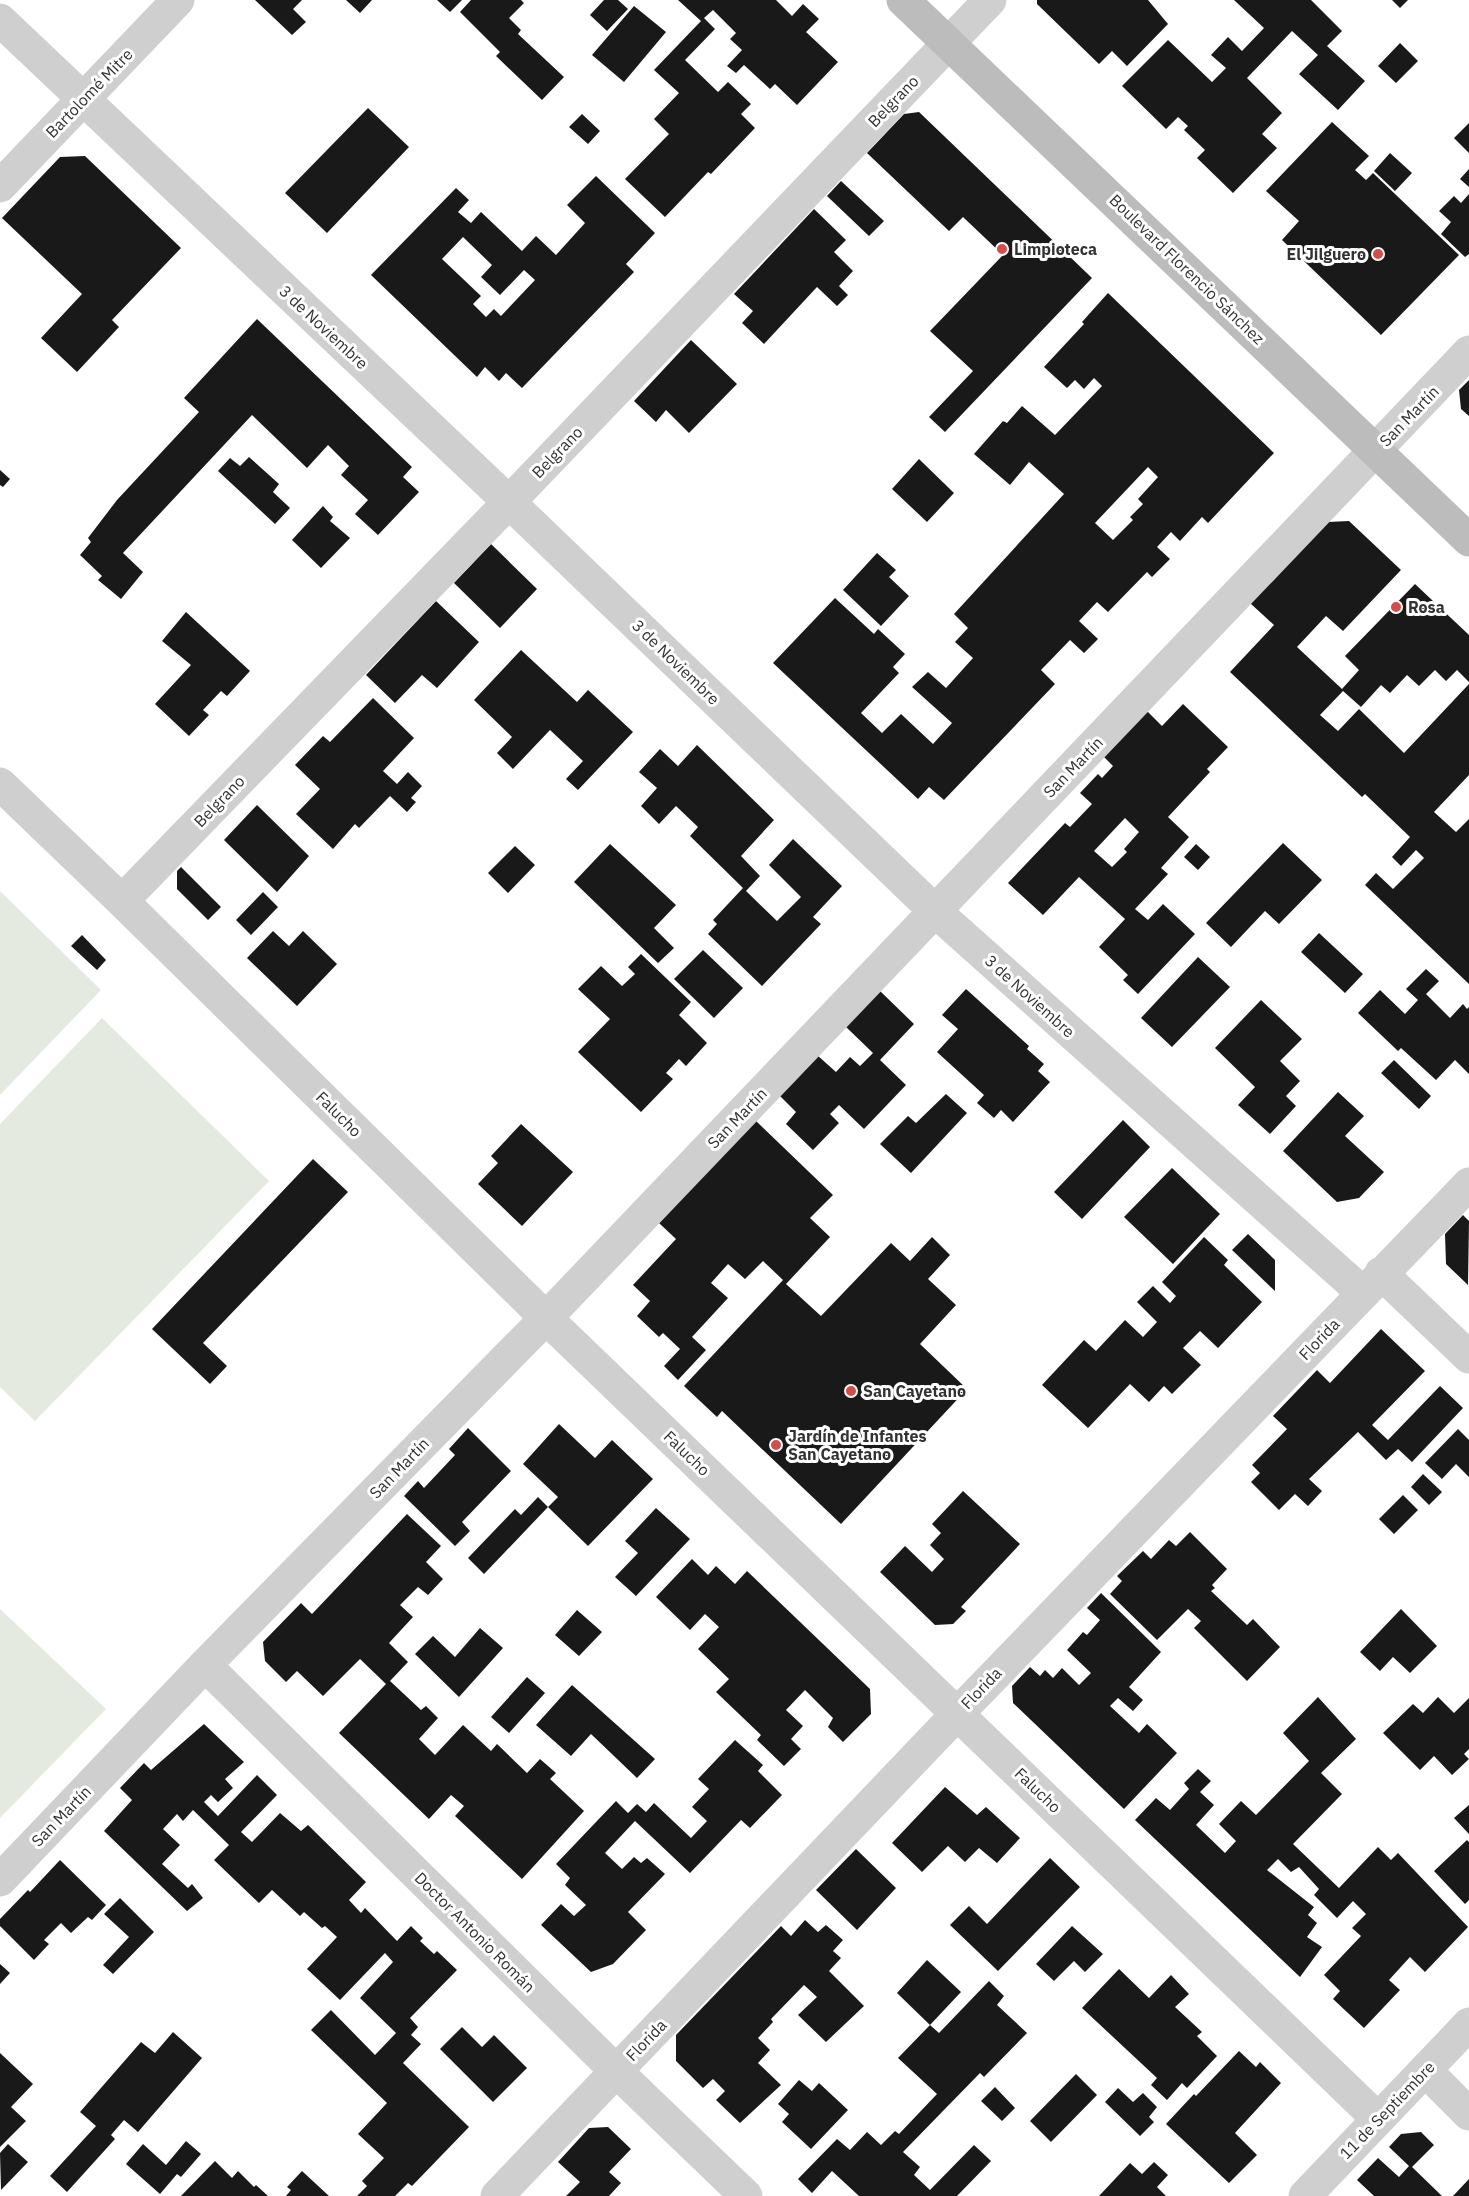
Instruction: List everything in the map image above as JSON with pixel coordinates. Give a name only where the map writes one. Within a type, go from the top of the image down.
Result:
[{"type":"main road","name":"Boulevard Florencio Sánchez","points":[[903,0],[1469,540]]},
{"type":"street","name":"Bartolomé Mitre","points":[[0,186],[178,0]]},
{"type":"street","name":"Belgrano","points":[[122,901],[509,502],[990,0]]},
{"type":"street","name":"3 de Noviembre","points":[[0,20],[509,502],[936,912],[1372,1283],[1469,1357]]},
{"type":"street","name":"San Martín","points":[[0,1880],[936,912],[1469,352]]},
{"type":"street","name":"Falucho","points":[[0,784],[546,1317],[1378,2119]]},
{"type":"street","name":"Florida","points":[[497,2196],[958,1713],[1469,1184]]},
{"type":"street","name":"Doctor Antonio Román","points":[[206,1665],[616,2071],[746,2196]]},
{"type":"street","name":"11 de Septiembre","points":[[1305,2196],[1469,2024]]},
{"type":"street","points":[[1425,2070],[1469,2114]]},
{"type":"shaded area","points":[[0,891],[101,990],[0,1095]]},
{"type":"shaded area","points":[[102,1018],[269,1181],[35,1421],[0,1387],[0,1124]]},
{"type":"shaded area","points":[[0,1609],[106,1709],[0,1818]]},
{"type":"building","points":[[255,0],[302,0],[293,9],[306,22],[292,35]]},
{"type":"building","points":[[346,0],[372,0],[360,13]]},
{"type":"building","points":[[437,0],[462,0],[450,12]]},
{"type":"building","points":[[471,0],[521,0],[524,3],[509,18],[521,30],[518,34],[564,77],[542,100],[496,56],[500,52],[460,12]]},
{"type":"building","points":[[604,0],[618,0],[628,9],[607,31],[590,15]]},
{"type":"building","points":[[678,0],[776,0],[792,16],[803,4],[819,19],[806,32],[838,62],[797,105],[775,84],[770,89],[744,65],[736,73],[727,66],[742,50],[730,39],[736,33],[713,10],[704,18],[715,29],[685,60],[718,92],[728,82],[751,104],[741,114],[755,128],[665,217],[625,179],[669,134],[654,119],[679,93],[654,70],[701,21]]},
{"type":"building","points":[[1037,0],[1148,0],[1168,24],[1127,66],[1112,51],[1099,64],[1037,4]]},
{"type":"building","points":[[1234,0],[1311,0],[1342,31],[1327,46],[1365,81],[1338,110],[1299,74],[1318,55],[1292,31],[1247,78],[1282,113],[1262,134],[1277,148],[1233,193],[1197,158],[1205,150],[1184,130],[1188,126],[1178,117],[1166,129],[1122,86],[1168,40],[1212,82],[1226,68],[1211,55],[1228,37],[1242,51],[1264,28]]},
{"type":"building","points":[[1392,0],[1408,0],[1400,8]]},
{"type":"building","points":[[634,6],[666,32],[624,82],[592,55]]},
{"type":"building","points":[[1400,43],[1418,61],[1396,83],[1378,66]]},
{"type":"building","points":[[368,108],[409,147],[327,233],[285,193]]},
{"type":"building","points":[[919,112],[1092,278],[945,432],[929,417],[973,371],[930,331],[1003,255],[963,217],[949,231],[867,153],[904,114]]},
{"type":"building","points":[[582,114],[600,131],[588,144],[569,127]]},
{"type":"building","name":"El Jilguero","points":[[1332,122],[1369,156],[1355,170],[1366,180],[1373,173],[1459,255],[1381,335],[1282,240],[1299,221],[1266,191]]},
{"type":"building","points":[[1469,123],[1469,153],[1454,138]]},
{"type":"building","points":[[1390,153],[1412,173],[1395,191],[1374,171]]},
{"type":"building","points":[[85,156],[181,248],[112,320],[119,327],[77,372],[41,338],[82,294],[2,218],[60,157]]},
{"type":"building","points":[[1469,169],[1469,187],[1460,179]]},
{"type":"building","points":[[596,176],[655,233],[626,264],[634,272],[522,388],[506,373],[499,381],[485,367],[477,377],[371,275],[456,188],[469,200],[458,212],[471,223],[481,212],[522,251],[536,236],[556,255],[585,223],[567,205]],"holes":[[[463,237],[492,265],[481,277],[500,295],[524,270],[535,280],[501,316],[494,309],[486,317],[473,304],[481,296],[442,259]]]},
{"type":"building","points":[[841,181],[884,221],[869,236],[827,196]]},
{"type":"building","points":[[1469,194],[1469,254],[1465,257],[1441,234],[1451,222],[1439,211],[1454,196],[1461,203]]},
{"type":"building","points":[[814,209],[846,240],[834,252],[853,271],[839,286],[848,295],[837,306],[817,287],[764,344],[742,323],[753,311],[734,294]]},
{"type":"building","points":[[1108,293],[1274,453],[1208,523],[1202,517],[1180,541],[1171,532],[1157,547],[1170,559],[1152,577],[1147,572],[1108,612],[1097,602],[1079,621],[1098,639],[1084,653],[1070,640],[1041,670],[1055,684],[944,800],[929,787],[918,799],[773,663],[835,598],[874,634],[878,629],[905,654],[893,667],[899,673],[861,713],[882,733],[901,714],[933,744],[952,723],[912,687],[928,672],[946,688],[973,658],[955,642],[968,628],[954,614],[1064,494],[1029,462],[1010,485],[974,454],[1003,421],[1007,423],[1022,406],[1055,435],[1102,386],[1094,378],[1084,389],[1075,380],[1067,388],[1044,367],[1084,324],[1082,322]],"holes":[[[1148,467],[1158,477],[1138,499],[1143,504],[1130,517],[1133,520],[1113,540],[1095,523]]]},
{"type":"building","points":[[257,319],[412,467],[403,477],[419,492],[378,535],[355,514],[368,500],[341,475],[349,466],[328,445],[307,468],[252,415],[123,553],[143,572],[121,599],[98,580],[102,576],[80,555],[91,542],[88,538],[117,500],[199,412],[184,398]]},
{"type":"building","points":[[691,340],[737,384],[689,433],[666,410],[656,422],[634,401]]},
{"type":"building","points":[[1469,380],[1469,416],[1461,409],[1459,390]]},
{"type":"building","points":[[249,457],[279,484],[273,492],[290,508],[275,524],[218,471],[230,458],[240,466]]},
{"type":"building","points":[[919,459],[954,493],[927,522],[892,489]]},
{"type":"building","points":[[0,470],[10,479],[3,487],[0,485]]},
{"type":"building","points":[[323,506],[333,517],[330,521],[350,538],[321,568],[292,540]]},
{"type":"building","points":[[1349,521],[1401,570],[1343,631],[1326,616],[1297,647],[1342,689],[1359,670],[1345,656],[1415,584],[1469,635],[1469,682],[1457,670],[1446,681],[1435,670],[1419,686],[1407,675],[1390,693],[1381,685],[1361,707],[1343,691],[1320,715],[1338,731],[1359,709],[1404,753],[1469,684],[1469,775],[1434,812],[1456,832],[1469,819],[1469,984],[1365,885],[1376,873],[1393,889],[1424,858],[1416,850],[1401,866],[1392,857],[1410,837],[1365,794],[1362,797],[1230,672],[1274,625],[1250,603],[1328,522]]},
{"type":"building","points":[[491,544],[537,589],[500,628],[454,583]]},
{"type":"building","points":[[877,553],[896,570],[889,577],[909,596],[881,626],[843,590]]},
{"type":"building","points":[[436,601],[479,642],[437,688],[422,675],[395,703],[366,675]]},
{"type":"building","points":[[186,612],[250,671],[227,696],[221,691],[203,710],[209,715],[189,736],[155,704],[191,665],[162,641]]},
{"type":"building","points":[[521,650],[577,702],[588,690],[633,732],[578,790],[566,779],[583,761],[550,730],[513,769],[497,753],[512,737],[474,700]]},
{"type":"building","points":[[373,698],[414,738],[383,771],[397,784],[408,772],[422,786],[411,798],[416,802],[407,812],[390,796],[359,828],[355,824],[333,849],[296,814],[320,789],[295,765],[323,736],[330,742]]},
{"type":"building","points":[[1183,704],[1228,747],[1207,769],[1210,772],[1168,817],[1189,837],[1161,868],[1168,874],[1135,909],[1148,920],[1163,904],[1195,934],[1138,994],[1123,980],[1128,975],[1099,947],[1125,919],[1079,877],[1043,915],[1008,883],[1065,823],[1070,827],[1092,804],[1080,793],[1098,774],[1102,778],[1113,766],[1103,756],[1147,711],[1162,726]],"holes":[[[1125,818],[1139,832],[1124,849],[1127,852],[1112,867],[1094,851]]]},
{"type":"building","points":[[697,745],[774,820],[741,856],[760,876],[746,891],[777,921],[801,897],[769,865],[793,839],[842,886],[813,917],[821,924],[762,986],[708,934],[717,924],[713,920],[743,888],[690,836],[698,827],[676,806],[659,824],[641,806],[657,788],[639,772],[660,749],[678,766]]},
{"type":"building","points":[[257,805],[309,856],[277,892],[224,840]]},
{"type":"building","points":[[1283,843],[1322,880],[1279,924],[1265,911],[1231,947],[1206,923]]},
{"type":"building","points":[[610,844],[676,905],[654,928],[674,948],[658,963],[574,882]]},
{"type":"building","points":[[1196,844],[1210,857],[1198,870],[1184,857]]},
{"type":"building","points":[[515,846],[535,865],[508,893],[488,873]]},
{"type":"building","points":[[181,867],[221,907],[208,920],[177,889],[177,871]]},
{"type":"building","points":[[263,892],[278,907],[251,935],[236,920]]},
{"type":"building","points":[[273,931],[289,946],[303,931],[337,964],[297,1006],[247,958]]},
{"type":"building","points":[[1319,933],[1363,974],[1345,993],[1301,952]]},
{"type":"building","points":[[82,935],[106,960],[97,970],[71,946]]},
{"type":"building","points":[[703,950],[743,988],[714,1018],[674,979]]},
{"type":"building","points":[[641,954],[691,1002],[679,1015],[707,1043],[686,1066],[679,1059],[666,1073],[673,1079],[641,1112],[578,1052],[610,1019],[578,989],[601,966],[622,986],[635,974],[628,967]]},
{"type":"building","points":[[1198,957],[1230,987],[1172,1047],[1141,1018]]},
{"type":"building","points":[[1426,969],[1439,981],[1426,994],[1450,1018],[1463,1004],[1467,1009],[1469,1007],[1469,1074],[1455,1060],[1436,1080],[1401,1048],[1398,1051],[1358,1013],[1380,990],[1405,1014],[1418,1000],[1406,989]]},
{"type":"building","points":[[966,989],[1029,1046],[1027,1049],[1044,1064],[1038,1071],[1050,1082],[1013,1122],[1001,1110],[994,1118],[977,1103],[984,1095],[937,1052],[958,1029],[942,1015]]},
{"type":"building","points":[[879,990],[914,1024],[880,1060],[906,1085],[864,1129],[839,1105],[830,1114],[839,1123],[813,1150],[786,1124],[796,1112],[779,1095],[817,1055],[836,1072],[850,1057],[860,1066],[873,1053],[845,1026]]},
{"type":"building","points":[[1261,1000],[1302,1039],[1280,1061],[1300,1081],[1286,1096],[1296,1106],[1270,1134],[1238,1105],[1255,1087],[1215,1048]]},
{"type":"building","points":[[1394,1060],[1431,1096],[1419,1109],[1381,1073]]},
{"type":"building","points":[[1338,1092],[1364,1116],[1345,1136],[1384,1172],[1359,1198],[1337,1202],[1283,1151]]},
{"type":"building","points":[[946,1094],[967,1113],[911,1173],[880,1144],[908,1116],[916,1123]]},
{"type":"building","points":[[755,1120],[833,1195],[810,1218],[830,1237],[786,1284],[821,1316],[891,1243],[910,1261],[932,1237],[950,1255],[928,1279],[956,1305],[920,1344],[967,1389],[841,1524],[722,1411],[717,1417],[684,1386],[783,1280],[763,1261],[745,1279],[728,1264],[711,1283],[728,1298],[692,1337],[706,1350],[678,1380],[664,1366],[680,1349],[663,1333],[659,1337],[637,1316],[650,1301],[633,1285],[676,1239],[659,1223]]},
{"type":"building","points":[[1123,1120],[1150,1147],[1082,1219],[1054,1192]]},
{"type":"building","points":[[521,1124],[573,1172],[522,1226],[478,1184],[498,1163],[491,1156]]},
{"type":"building","points":[[313,1159],[348,1192],[203,1343],[227,1366],[210,1384],[152,1329]]},
{"type":"building","points":[[1172,1168],[1220,1214],[1173,1264],[1124,1217]]},
{"type":"building","points":[[1463,1215],[1469,1221],[1468,1285],[1446,1264],[1445,1234]]},
{"type":"building","points":[[1248,1234],[1275,1260],[1275,1291],[1232,1250]]},
{"type":"building","points":[[1204,1237],[1228,1260],[1224,1265],[1262,1302],[1218,1348],[1200,1331],[1183,1348],[1201,1365],[1172,1394],[1164,1386],[1149,1402],[1130,1384],[1088,1428],[1042,1385],[1084,1340],[1096,1351],[1125,1320],[1143,1337],[1157,1322],[1137,1302],[1153,1286],[1170,1303],[1176,1296],[1162,1282]]},
{"type":"building","points":[[1381,1329],[1425,1371],[1372,1425],[1388,1440],[1440,1386],[1463,1408],[1412,1462],[1398,1449],[1386,1460],[1358,1432],[1309,1479],[1322,1491],[1308,1506],[1295,1494],[1279,1510],[1251,1482],[1260,1473],[1252,1465],[1287,1429],[1273,1416],[1317,1370],[1330,1383]]},
{"type":"building","points":[[559,1424],[595,1458],[612,1440],[653,1479],[588,1546],[548,1507],[558,1497],[523,1464]]},
{"type":"building","points":[[468,1428],[511,1471],[462,1522],[470,1531],[455,1546],[404,1496],[418,1481],[424,1488],[455,1455],[449,1449]]},
{"type":"building","points":[[1458,1429],[1469,1440],[1469,1477],[1456,1464],[1442,1479],[1425,1463]]},
{"type":"building","points":[[1423,1474],[1442,1492],[1429,1505],[1411,1487]]},
{"type":"building","points":[[963,1491],[1020,1544],[961,1607],[966,1611],[953,1624],[935,1625],[880,1572],[905,1546],[932,1572],[944,1559],[930,1545],[941,1533],[932,1524]]},
{"type":"building","points":[[1403,1495],[1418,1510],[1394,1534],[1379,1519]]},
{"type":"building","points":[[538,1497],[548,1507],[484,1574],[468,1558],[515,1509],[521,1515]]},
{"type":"building","points":[[656,1508],[690,1539],[636,1596],[615,1577],[638,1553],[625,1541]]},
{"type":"building","points":[[407,1514],[441,1546],[426,1562],[443,1579],[428,1595],[418,1587],[400,1605],[413,1617],[389,1643],[408,1662],[390,1681],[421,1710],[426,1706],[438,1718],[419,1739],[435,1755],[463,1725],[491,1751],[497,1744],[527,1773],[540,1759],[556,1773],[550,1779],[584,1811],[522,1879],[455,1816],[464,1806],[451,1795],[429,1819],[339,1733],[386,1684],[360,1659],[323,1696],[297,1671],[286,1682],[265,1661],[263,1642],[301,1603],[312,1614]]},
{"type":"building","points":[[1190,1532],[1227,1569],[1212,1585],[1215,1588],[1211,1591],[1247,1625],[1253,1619],[1280,1647],[1247,1681],[1194,1628],[1201,1621],[1188,1609],[1157,1640],[1110,1594],[1122,1581],[1117,1576],[1143,1551],[1151,1559],[1169,1540],[1176,1546]]},
{"type":"building","points":[[692,1559],[708,1575],[716,1566],[735,1584],[747,1571],[870,1689],[871,1714],[843,1742],[828,1727],[833,1718],[805,1690],[786,1710],[803,1726],[791,1739],[801,1749],[784,1766],[757,1740],[761,1735],[716,1692],[729,1679],[698,1649],[719,1627],[705,1614],[690,1630],[656,1597]]},
{"type":"building","points":[[1101,1593],[1161,1652],[1129,1687],[1143,1700],[1133,1711],[1118,1698],[1110,1706],[1139,1733],[1147,1724],[1177,1753],[1124,1809],[1013,1703],[1012,1686],[1030,1667],[1040,1676],[1045,1670],[1053,1678],[1062,1668],[1079,1685],[1091,1673],[1067,1650],[1083,1632],[1087,1635],[1100,1620],[1087,1608]]},
{"type":"building","points":[[1401,1609],[1437,1646],[1410,1673],[1393,1657],[1380,1671],[1360,1652]]},
{"type":"building","points":[[577,1610],[602,1632],[579,1656],[555,1635]]},
{"type":"building","points":[[480,1628],[503,1648],[459,1697],[415,1654],[433,1636],[455,1657]]},
{"type":"building","points":[[527,1677],[545,1693],[509,1733],[491,1717]]},
{"type":"building","points":[[572,1685],[655,1759],[637,1778],[591,1734],[571,1756],[536,1725]]},
{"type":"building","points":[[1318,1697],[1356,1739],[1321,1773],[1342,1794],[1293,1844],[1339,1888],[1378,1847],[1391,1860],[1398,1853],[1468,1927],[1425,1972],[1410,1957],[1389,1980],[1400,1990],[1364,2028],[1333,1999],[1340,1991],[1324,1975],[1361,1936],[1352,1928],[1366,1914],[1353,1901],[1337,1918],[1314,1895],[1319,1889],[1299,1867],[1291,1872],[1278,1859],[1267,1870],[1314,1907],[1308,1915],[1317,1923],[1307,1937],[1322,1947],[1300,1977],[1135,1820],[1156,1798],[1170,1810],[1189,1789],[1184,1783],[1198,1769],[1211,1781],[1200,1792],[1214,1805],[1196,1825],[1225,1853],[1236,1841],[1219,1824],[1241,1801],[1256,1815],[1309,1761],[1283,1733]]},
{"type":"building","points":[[1438,1697],[1454,1713],[1469,1698],[1469,1749],[1464,1754],[1469,1759],[1452,1775],[1434,1756],[1420,1770],[1383,1733],[1413,1704],[1423,1713]]},
{"type":"building","points":[[204,1724],[244,1762],[225,1779],[233,1788],[218,1802],[211,1795],[204,1802],[218,1816],[257,1775],[277,1795],[241,1832],[252,1842],[280,1813],[301,1831],[308,1825],[366,1882],[349,1900],[361,1913],[365,1908],[397,1941],[411,1926],[423,1938],[420,1941],[434,1954],[437,1951],[457,1970],[410,2018],[418,2027],[411,2035],[421,2044],[403,2063],[469,2127],[412,2186],[408,2183],[395,2196],[357,2196],[367,2186],[362,2181],[384,2158],[358,2134],[387,2103],[311,2030],[331,2010],[375,2055],[396,2033],[360,1998],[393,1962],[385,1953],[340,2000],[307,1969],[337,1937],[325,1926],[322,1928],[304,1912],[300,1916],[272,1890],[259,1903],[214,1860],[229,1845],[193,1810],[183,1821],[177,1814],[163,1829],[180,1845],[162,1864],[188,1888],[192,1884],[203,1898],[187,1911],[104,1831],[132,1800],[120,1788],[144,1763],[151,1770]]},
{"type":"building","points":[[735,1740],[763,1765],[758,1771],[782,1795],[750,1828],[741,1820],[690,1873],[635,1821],[605,1853],[622,1869],[634,1857],[641,1863],[647,1858],[665,1874],[628,1912],[646,1930],[613,1964],[591,1972],[541,1925],[561,1904],[574,1916],[586,1905],[565,1885],[570,1878],[556,1864],[616,1801],[628,1813],[637,1804],[646,1812],[654,1803],[691,1838],[707,1821],[692,1807],[709,1789],[698,1779]]},
{"type":"building","points":[[945,1787],[977,1815],[986,1807],[1020,1838],[997,1863],[979,1848],[965,1862],[948,1846],[922,1872],[892,1843]]},
{"type":"building","points":[[1469,1805],[1469,1834],[1454,1818]]},
{"type":"building","points":[[1467,1840],[1469,1842],[1469,1900],[1465,1904],[1434,1871]]},
{"type":"building","points":[[856,1849],[896,1888],[857,1930],[816,1890]]},
{"type":"building","points":[[1050,1858],[1080,1887],[998,1971],[950,1925],[969,1906],[987,1924]]},
{"type":"building","points":[[60,1860],[106,1905],[92,1920],[88,1917],[71,1933],[61,1923],[44,1940],[49,1944],[34,1960],[0,1926],[0,1919]]},
{"type":"building","points":[[120,1898],[154,1932],[113,1974],[103,1965],[129,1937],[104,1914]]},
{"type":"building","points":[[805,1920],[818,1932],[826,1925],[843,1940],[833,1951],[841,1958],[829,1971],[864,2006],[826,2042],[798,2015],[817,1997],[804,1985],[771,2019],[773,2022],[758,2038],[770,2050],[758,2063],[781,2085],[740,2123],[716,2100],[725,2091],[713,2079],[703,2088],[676,2061],[676,2035],[781,1926],[791,1936]]},
{"type":"building","points":[[1072,1926],[1103,1954],[1085,1972],[1074,1961],[1054,1981],[1036,1964]]},
{"type":"building","points":[[927,1960],[961,1992],[930,2025],[897,1993]]},
{"type":"building","points":[[0,1964],[10,1973],[0,1984]]},
{"type":"building","points":[[1119,1969],[1149,1998],[1171,1975],[1189,1994],[1175,2007],[1202,2032],[1197,2036],[1217,2056],[1187,2088],[1182,2083],[1167,2100],[1151,2085],[1157,2078],[1082,2008]]},
{"type":"building","points":[[989,1981],[1004,1996],[997,2005],[1027,2033],[984,2077],[980,2073],[903,2152],[920,2167],[914,2175],[930,2190],[974,2145],[991,2161],[957,2196],[859,2196],[832,2171],[812,2193],[798,2179],[837,2139],[850,2150],[867,2132],[881,2145],[895,2131],[899,2134],[937,2094],[898,2058],[930,2025],[939,2033]]},
{"type":"building","points":[[462,2027],[482,2047],[494,2035],[527,2068],[493,2102],[440,2049]]},
{"type":"building","points":[[173,2032],[202,2058],[138,2132],[124,2120],[111,2135],[115,2139],[67,2192],[50,2176],[96,2126],[80,2112],[141,2042],[155,2053]]},
{"type":"building","points":[[1239,2051],[1256,2067],[1260,2062],[1281,2083],[1235,2133],[1257,2155],[1229,2183],[1166,2124]]},
{"type":"building","points":[[0,2053],[33,2084],[11,2107],[26,2121],[0,2147]]},
{"type":"building","points":[[1076,2074],[1097,2095],[1051,2142],[1030,2121]]},
{"type":"building","points":[[799,2080],[812,2091],[819,2083],[848,2110],[811,2149],[782,2122],[789,2114],[778,2104]]},
{"type":"building","points":[[995,2087],[1015,2108],[1002,2121],[981,2101]]},
{"type":"building","points":[[1118,2088],[1133,2102],[1143,2093],[1157,2107],[1149,2117],[1154,2122],[1140,2136],[1105,2102]]},
{"type":"building","points":[[608,2127],[631,2149],[609,2172],[621,2183],[609,2196],[566,2196],[580,2182],[558,2162],[589,2128]]},
{"type":"building","points":[[1421,2132],[1434,2145],[1412,2167],[1442,2196],[1374,2196],[1357,2180],[1378,2158],[1399,2177],[1409,2166],[1389,2147],[1401,2134]]},
{"type":"building","points":[[186,2141],[201,2154],[181,2177],[177,2174],[160,2194],[126,2164],[143,2144],[166,2165]]},
{"type":"building","points":[[8,2144],[28,2162],[1,2190],[0,2153]]},
{"type":"building","points":[[215,2161],[232,2178],[238,2171],[254,2187],[256,2185],[268,2196],[181,2196]]},
{"type":"building","points":[[1154,2162],[1168,2175],[1157,2187],[1166,2196],[1099,2196],[1130,2163],[1142,2174]]},
{"type":"building","points":[[302,2171],[329,2196],[286,2196],[291,2190],[287,2187]]},
{"type":"building","points":[[1469,2179],[1469,2196],[1453,2196]]},
{"type":"place","name":"Limpioteca","points":[[1002,249]]},
{"type":"place","name":"El Jilguero","points":[[1378,254]]},
{"type":"place","name":"Rosa","points":[[1396,607]]},
{"type":"place","name":"San Cayetano","points":[[851,1391]]},
{"type":"place","name":"Jardín de Infantes San Cayetano","points":[[776,1445]]}]
